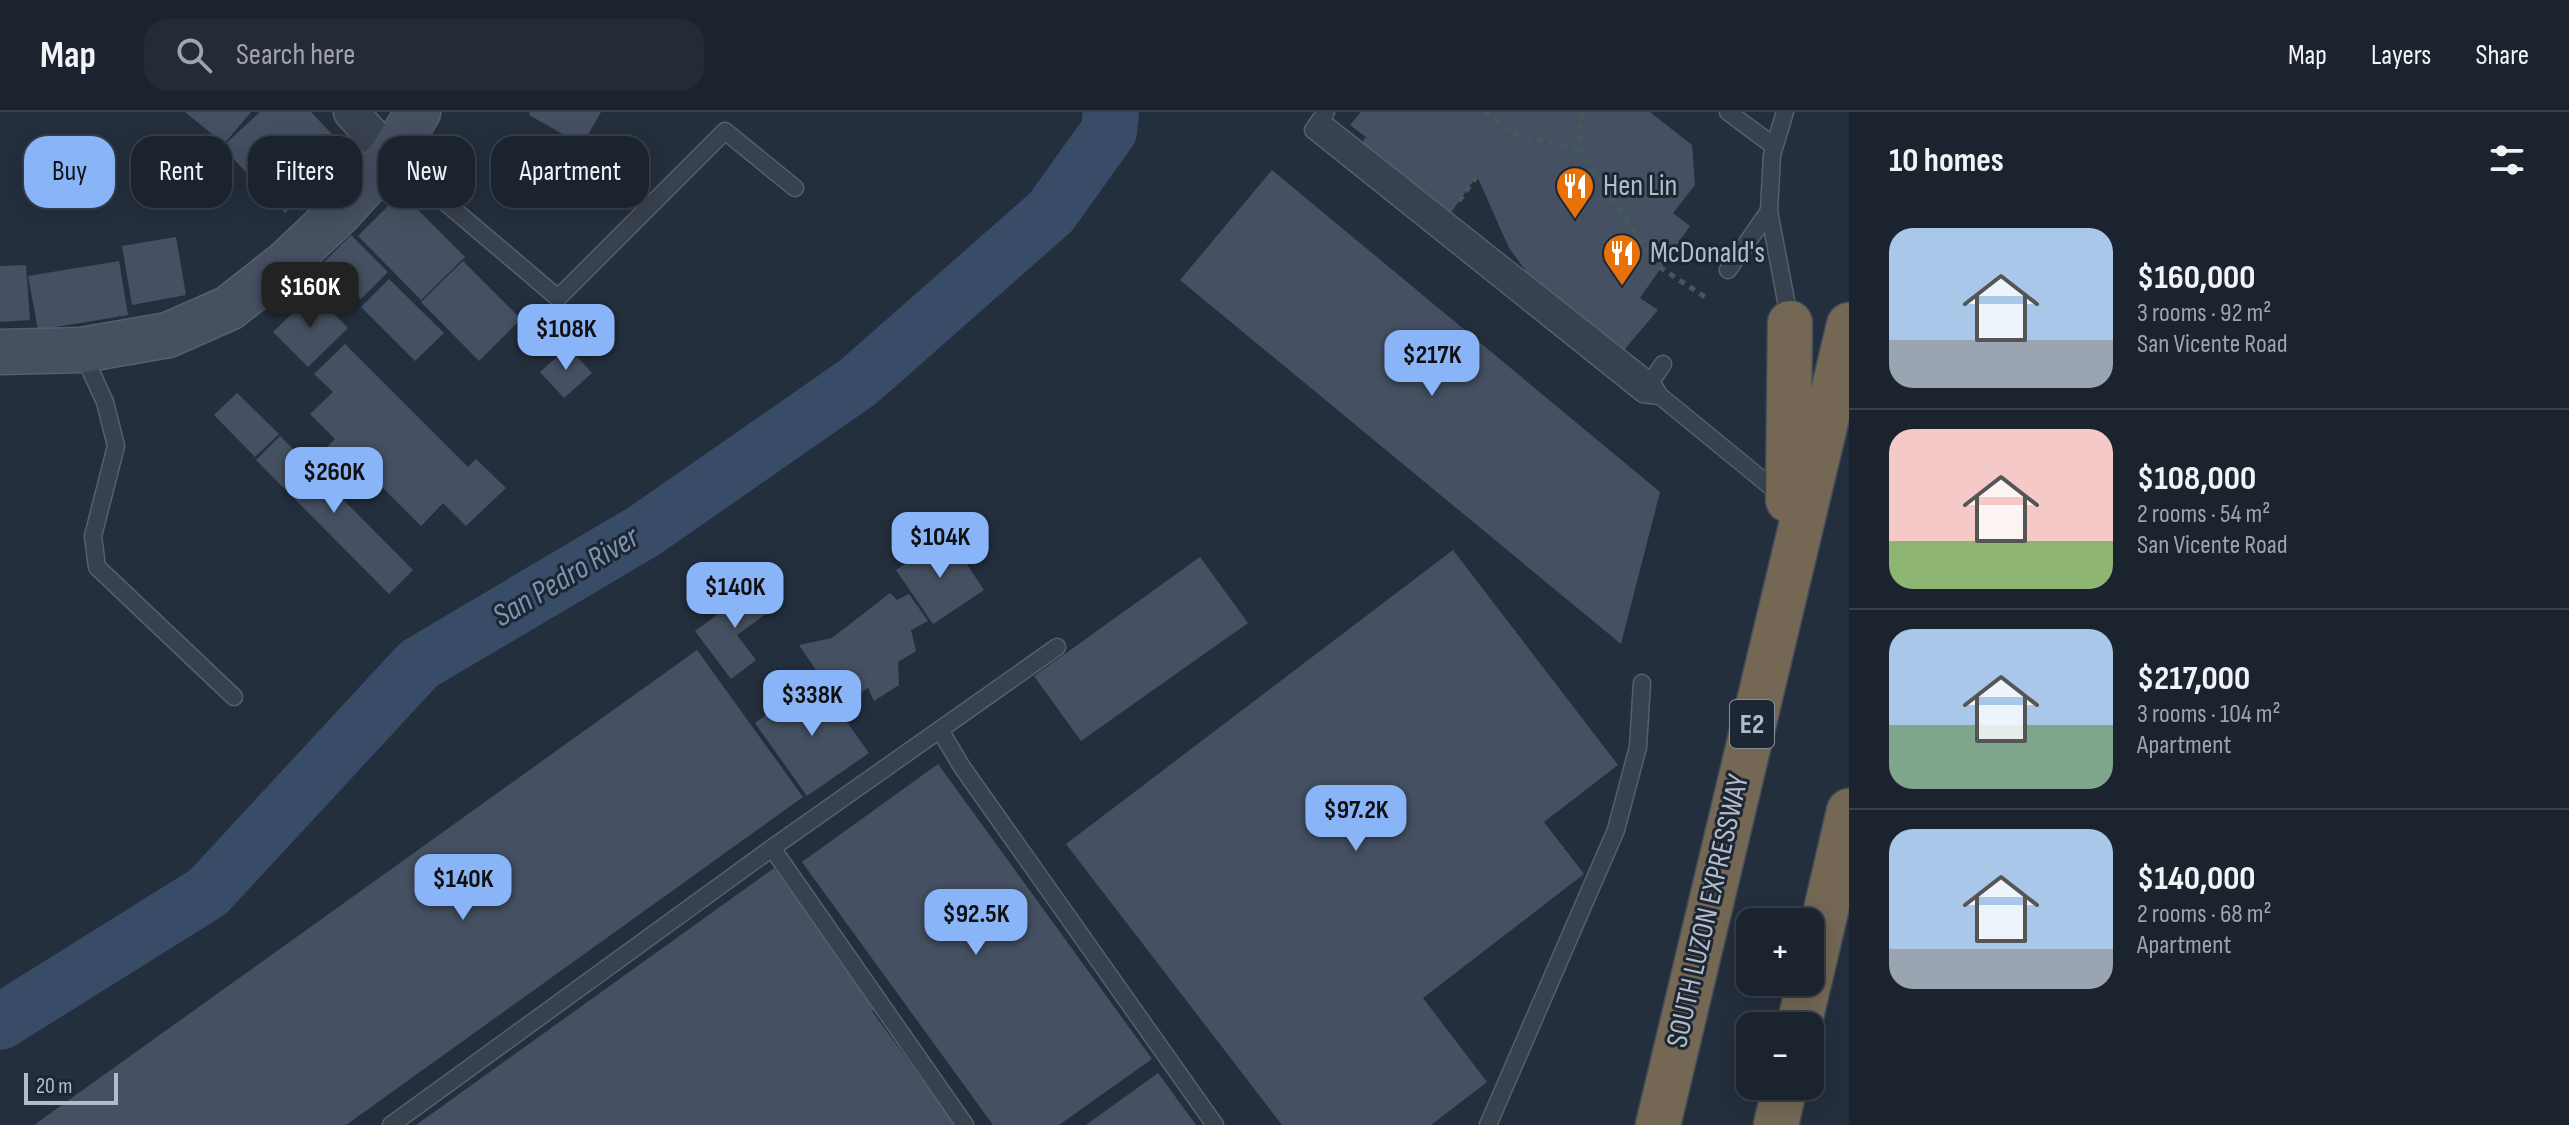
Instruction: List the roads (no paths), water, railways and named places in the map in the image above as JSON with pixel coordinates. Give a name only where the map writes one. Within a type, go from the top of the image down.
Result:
[{"type":"highway","points":[[1766,668],[1788,501],[1790,323]]},
{"type":"highway","name":"SOUTH LUZON EXPRESSWAY","points":[[1658,1125],[1849,325]]},
{"type":"highway","points":[[1824,922],[1847,825]]},
{"type":"highway","points":[[1776,1125],[1782,1100]]},
{"type":"main road","points":[[403,136],[418,112]]},
{"type":"main road","points":[[0,352],[82,350],[168,335],[229,308],[297,253],[378,170]]},
{"type":"street","points":[[351,112],[378,142]]},
{"type":"lane","points":[[1728,112],[1774,146]]},
{"type":"lane","points":[[1785,112],[1774,146],[1769,211],[1790,323]]},
{"type":"lane","points":[[1323,116],[1788,501]]},
{"type":"lane","points":[[452,208],[558,298],[725,131],[795,188]]},
{"type":"lane","points":[[1728,270],[1769,211]]},
{"type":"lane","points":[[82,350],[105,402],[116,446],[93,536],[97,567],[234,697]]},
{"type":"lane","points":[[1651,390],[1663,364]]},
{"type":"lane","points":[[391,1125],[772,848],[1057,647]]},
{"type":"lane","points":[[1488,1125],[1616,830],[1638,747],[1642,683]]},
{"type":"lane","points":[[940,730],[962,767],[1215,1125]]},
{"type":"lane","points":[[772,848],[965,1125]]},
{"type":"waterway","name":"San Pedro River","points":[[0,1022],[208,892],[419,664],[644,531],[858,382],[1051,212],[1109,131],[1111,112]]},
{"type":"place","name":"Hen Lin","points":[[1575,220]]},
{"type":"place","name":"McDonald's","points":[[1622,287]]}]
